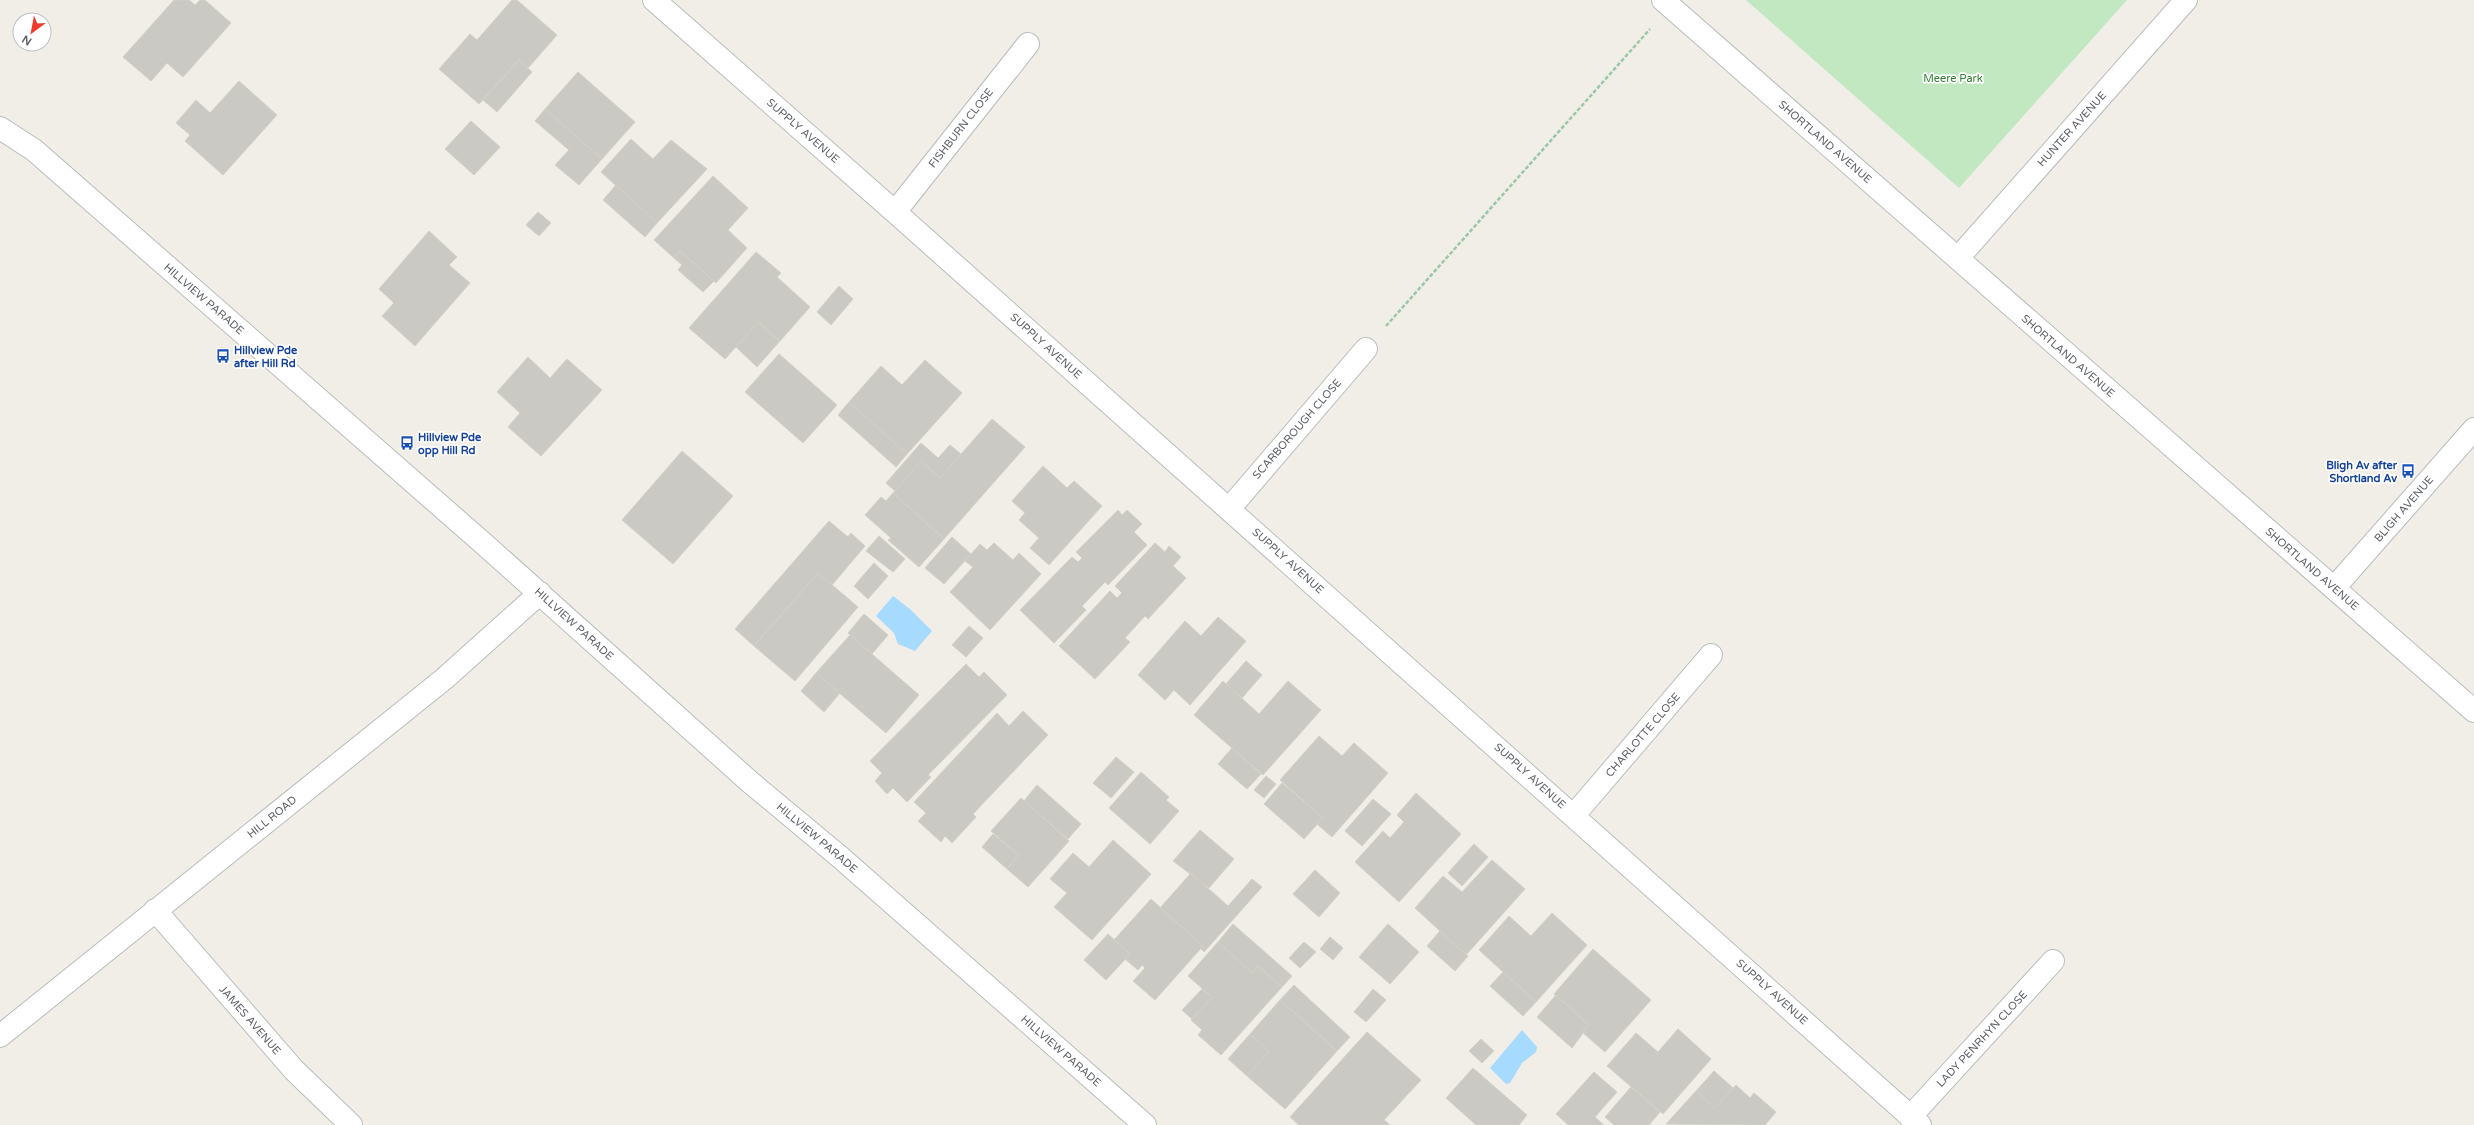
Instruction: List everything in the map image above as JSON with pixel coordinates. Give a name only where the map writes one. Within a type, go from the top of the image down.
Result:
[{"type":"street","name":"SUPPLY AVENUE","points":[[654,0],[1574,815],[1915,1121]]},
{"type":"street","name":"HUNTER AVENUE","points":[[1958,258],[2186,0]]},
{"type":"street","name":"SHORTLAND AVENUE","points":[[1667,3],[2474,711]]},
{"type":"street","name":"FISHBURN CLOSE","points":[[895,212],[1028,44]]},
{"type":"street","name":"HILLVIEW PARADE","points":[[0,128],[34,150],[540,593],[750,782],[846,862],[1145,1125]]},
{"type":"street","name":"SCARBOROUGH CLOSE","points":[[1229,509],[1366,349]]},
{"type":"street","name":"BLIGH AVENUE","points":[[2334,588],[2474,429]]},
{"type":"street","name":"HILL ROAD","points":[[0,1036],[154,910],[444,679],[540,593]]},
{"type":"street","name":"CHARLOTTE CLOSE","points":[[1574,815],[1711,655]]},
{"type":"street","name":"JAMES AVENUE","points":[[154,910],[294,1070],[351,1125]]},
{"type":"street","name":"LADY PENRHYN CLOSE","points":[[1915,1121],[2053,961]]},
{"type":"path","points":[[1366,349],[1667,3]]},
{"type":"green space","name":"Meere Park","points":[[1746,0],[2127,0],[1959,188]]},
{"type":"water","points":[[893,596],[911,610],[932,631],[915,651],[898,644],[894,633],[876,616]]},
{"type":"water","points":[[1522,1030],[1537,1047],[1536,1052],[1522,1063],[1510,1083],[1506,1084],[1490,1068]]},
{"type":"building","points":[[174,0],[189,0],[195,5],[200,0],[205,0],[231,23],[183,77],[167,63],[151,81],[123,57]]},
{"type":"building","points":[[512,0],[517,0],[557,35],[528,68],[519,60],[479,104],[439,69],[470,34],[477,40]]},
{"type":"building","points":[[519,60],[532,72],[497,112],[483,100]]},
{"type":"building","points":[[578,72],[635,122],[602,159],[545,109]]},
{"type":"building","points":[[239,81],[277,115],[223,175],[185,141],[190,135],[176,123],[196,100],[210,113]]},
{"type":"building","points":[[545,109],[602,159],[579,185],[555,165],[569,150],[535,121]]},
{"type":"building","points":[[471,121],[500,147],[474,175],[445,149]]},
{"type":"building","points":[[631,139],[653,159],[671,140],[707,169],[657,223],[601,172]]},
{"type":"building","points":[[713,176],[748,208],[728,230],[747,248],[716,283],[680,251],[674,258],[654,240]]},
{"type":"building","points":[[616,185],[657,223],[645,237],[603,200]]},
{"type":"building","points":[[538,212],[551,223],[539,236],[526,225]]},
{"type":"building","points":[[429,231],[457,257],[449,265],[470,283],[415,346],[382,316],[394,303],[379,289]]},
{"type":"building","points":[[680,251],[714,281],[703,292],[678,270],[682,265],[674,258]]},
{"type":"building","points":[[756,252],[781,273],[777,277],[810,307],[780,341],[758,322],[725,359],[689,328]]},
{"type":"building","points":[[839,286],[853,299],[831,325],[817,312]]},
{"type":"building","points":[[758,322],[780,341],[757,367],[736,347]]},
{"type":"building","points":[[779,354],[837,405],[803,443],[745,392]]},
{"type":"building","points":[[528,357],[550,378],[567,359],[602,390],[541,456],[508,427],[520,413],[497,392]]},
{"type":"building","points":[[925,360],[962,393],[907,454],[849,402],[881,366],[902,385]]},
{"type":"building","points":[[849,402],[907,454],[896,467],[838,415]]},
{"type":"building","points":[[992,419],[1025,447],[944,539],[893,493],[921,461],[940,478]]},
{"type":"building","points":[[921,443],[938,458],[950,445],[961,454],[940,478],[921,461],[895,491],[886,483]]},
{"type":"building","points":[[682,451],[733,496],[673,564],[622,520]]},
{"type":"building","points":[[1043,466],[1067,488],[1074,481],[1102,506],[1049,565],[1030,548],[1039,538],[1019,520],[1025,513],[1012,501]]},
{"type":"building","points":[[893,493],[944,539],[919,567],[888,540],[891,538],[865,515],[881,497],[886,501]]},
{"type":"building","points":[[1118,510],[1122,515],[1127,510],[1142,524],[1134,532],[1147,545],[1108,585],[1105,582],[1082,606],[1086,610],[1054,643],[1020,610],[1072,557],[1078,562],[1082,558],[1076,552]]},
{"type":"building","points":[[829,521],[848,537],[851,533],[865,546],[832,585],[818,573],[754,646],[735,629]]},
{"type":"building","points":[[879,536],[905,559],[893,572],[866,551]]},
{"type":"building","points":[[952,537],[971,554],[944,584],[925,568]]},
{"type":"building","points":[[994,543],[1013,560],[1019,553],[1041,574],[990,630],[950,592],[973,567],[965,561],[971,554],[980,544],[987,550]]},
{"type":"building","points":[[1155,543],[1165,552],[1169,546],[1181,557],[1173,566],[1186,578],[1148,619],[1145,616],[1125,638],[1130,642],[1095,679],[1059,646],[1110,591],[1117,598],[1122,593],[1115,586]]},
{"type":"building","points":[[874,563],[888,576],[868,599],[854,586]]},
{"type":"building","points":[[818,573],[858,607],[795,681],[754,646]]},
{"type":"building","points":[[864,614],[888,635],[872,654],[848,633]]},
{"type":"building","points":[[1218,617],[1246,641],[1190,705],[1174,690],[1165,700],[1138,675],[1185,621],[1201,636]]},
{"type":"building","points":[[969,626],[983,638],[966,657],[952,645]]},
{"type":"building","points":[[850,635],[919,695],[886,733],[816,673]]},
{"type":"building","points":[[1246,661],[1262,675],[1242,698],[1226,684]]},
{"type":"building","points":[[966,664],[979,677],[984,672],[1007,695],[928,775],[931,777],[907,802],[893,788],[887,794],[875,781],[882,773],[870,761]]},
{"type":"building","points":[[816,673],[840,693],[824,712],[801,691]]},
{"type":"building","points":[[1223,681],[1259,714],[1288,681],[1321,710],[1263,775],[1194,715]]},
{"type":"building","points":[[1023,711],[1048,735],[973,814],[976,817],[952,843],[945,836],[941,842],[918,821],[926,813],[914,802],[997,713],[1009,726]]},
{"type":"building","points":[[1319,736],[1342,756],[1354,743],[1388,773],[1332,837],[1317,824],[1323,818],[1280,780]]},
{"type":"building","points":[[1232,748],[1261,774],[1247,789],[1218,764]]},
{"type":"building","points":[[1116,757],[1134,772],[1111,798],[1093,783]]},
{"type":"building","points":[[1141,772],[1169,797],[1166,800],[1179,811],[1150,844],[1109,808]]},
{"type":"building","points":[[1266,776],[1276,784],[1264,798],[1254,790]]},
{"type":"building","points":[[1282,783],[1323,818],[1304,839],[1264,804]]},
{"type":"building","points":[[1037,785],[1081,824],[1068,839],[1024,801]]},
{"type":"building","points":[[1416,793],[1461,834],[1399,902],[1355,862],[1383,831],[1390,838],[1404,822],[1397,815]]},
{"type":"building","points":[[1021,798],[1069,841],[1028,887],[1007,869],[1018,855],[991,831]]},
{"type":"building","points":[[1373,799],[1391,814],[1362,846],[1345,831]]},
{"type":"building","points":[[1200,830],[1234,859],[1209,888],[1173,861]]},
{"type":"building","points":[[993,834],[1018,855],[1007,869],[982,847]]},
{"type":"building","points":[[1113,840],[1151,874],[1092,940],[1054,907],[1067,893],[1050,879],[1073,853],[1089,867]]},
{"type":"building","points":[[1474,844],[1488,857],[1462,886],[1448,873]]},
{"type":"building","points":[[1492,860],[1525,889],[1466,955],[1415,908],[1443,876],[1462,892]]},
{"type":"building","points":[[1315,870],[1340,893],[1319,917],[1293,894]]},
{"type":"building","points":[[1191,873],[1228,906],[1252,879],[1262,887],[1204,952],[1201,949],[1203,946],[1160,908]]},
{"type":"building","points":[[1151,899],[1203,946],[1155,1000],[1133,981],[1145,968],[1142,965],[1138,970],[1125,959],[1130,954],[1114,940]]},
{"type":"building","points":[[1552,913],[1587,945],[1536,1002],[1479,950],[1509,916],[1531,936]]},
{"type":"building","points":[[1233,924],[1292,976],[1282,987],[1258,966],[1252,973],[1218,942]]},
{"type":"building","points":[[1388,924],[1419,952],[1390,984],[1359,957]]},
{"type":"building","points":[[1440,931],[1468,956],[1455,971],[1427,946]]},
{"type":"building","points":[[1108,934],[1130,954],[1106,980],[1084,960]]},
{"type":"building","points":[[1330,937],[1343,948],[1333,960],[1320,949]]},
{"type":"building","points":[[1218,942],[1252,973],[1258,966],[1282,987],[1221,1055],[1198,1035],[1202,1030],[1191,1020],[1212,997],[1188,976]]},
{"type":"building","points":[[1304,942],[1316,952],[1300,968],[1289,958]]},
{"type":"building","points":[[1593,949],[1651,1000],[1605,1052],[1582,1032],[1589,1025],[1554,994]]},
{"type":"building","points":[[1503,972],[1536,1002],[1523,1016],[1490,986]]},
{"type":"building","points":[[1294,985],[1350,1037],[1337,1051],[1280,1000]]},
{"type":"building","points":[[1202,989],[1212,997],[1192,1019],[1182,1010]]},
{"type":"building","points":[[1373,989],[1386,1000],[1366,1022],[1354,1012]]},
{"type":"building","points":[[1556,995],[1589,1025],[1572,1048],[1537,1017]]},
{"type":"building","points":[[1280,1000],[1337,1051],[1285,1109],[1247,1076],[1269,1051],[1250,1034]]},
{"type":"building","points":[[1678,1029],[1711,1059],[1663,1114],[1607,1066],[1636,1033],[1658,1052]]},
{"type":"building","points":[[1367,1032],[1421,1080],[1384,1120],[1390,1125],[1299,1125],[1290,1117]]},
{"type":"building","points":[[1250,1034],[1269,1051],[1247,1076],[1228,1059]]},
{"type":"building","points":[[1481,1039],[1494,1051],[1482,1063],[1469,1051]]},
{"type":"building","points":[[1473,1068],[1527,1115],[1519,1125],[1476,1125],[1446,1098]]},
{"type":"building","points":[[1714,1071],[1733,1088],[1715,1108],[1696,1091]]},
{"type":"building","points":[[1594,1072],[1617,1092],[1595,1117],[1604,1125],[1568,1125],[1556,1114]]},
{"type":"building","points":[[1736,1085],[1750,1098],[1754,1093],[1776,1112],[1765,1125],[1666,1124],[1696,1091],[1715,1108]]},
{"type":"building","points":[[1631,1087],[1660,1112],[1649,1125],[1614,1125],[1605,1117]]},
{"type":"place","name":"Hillview Pde after Hill Rd","points":[[223,356]]},
{"type":"place","name":"Hillview Pde opp Hill Rd","points":[[407,443]]},
{"type":"place","name":"Bligh Av after Shortland Av","points":[[2408,471]]}]
